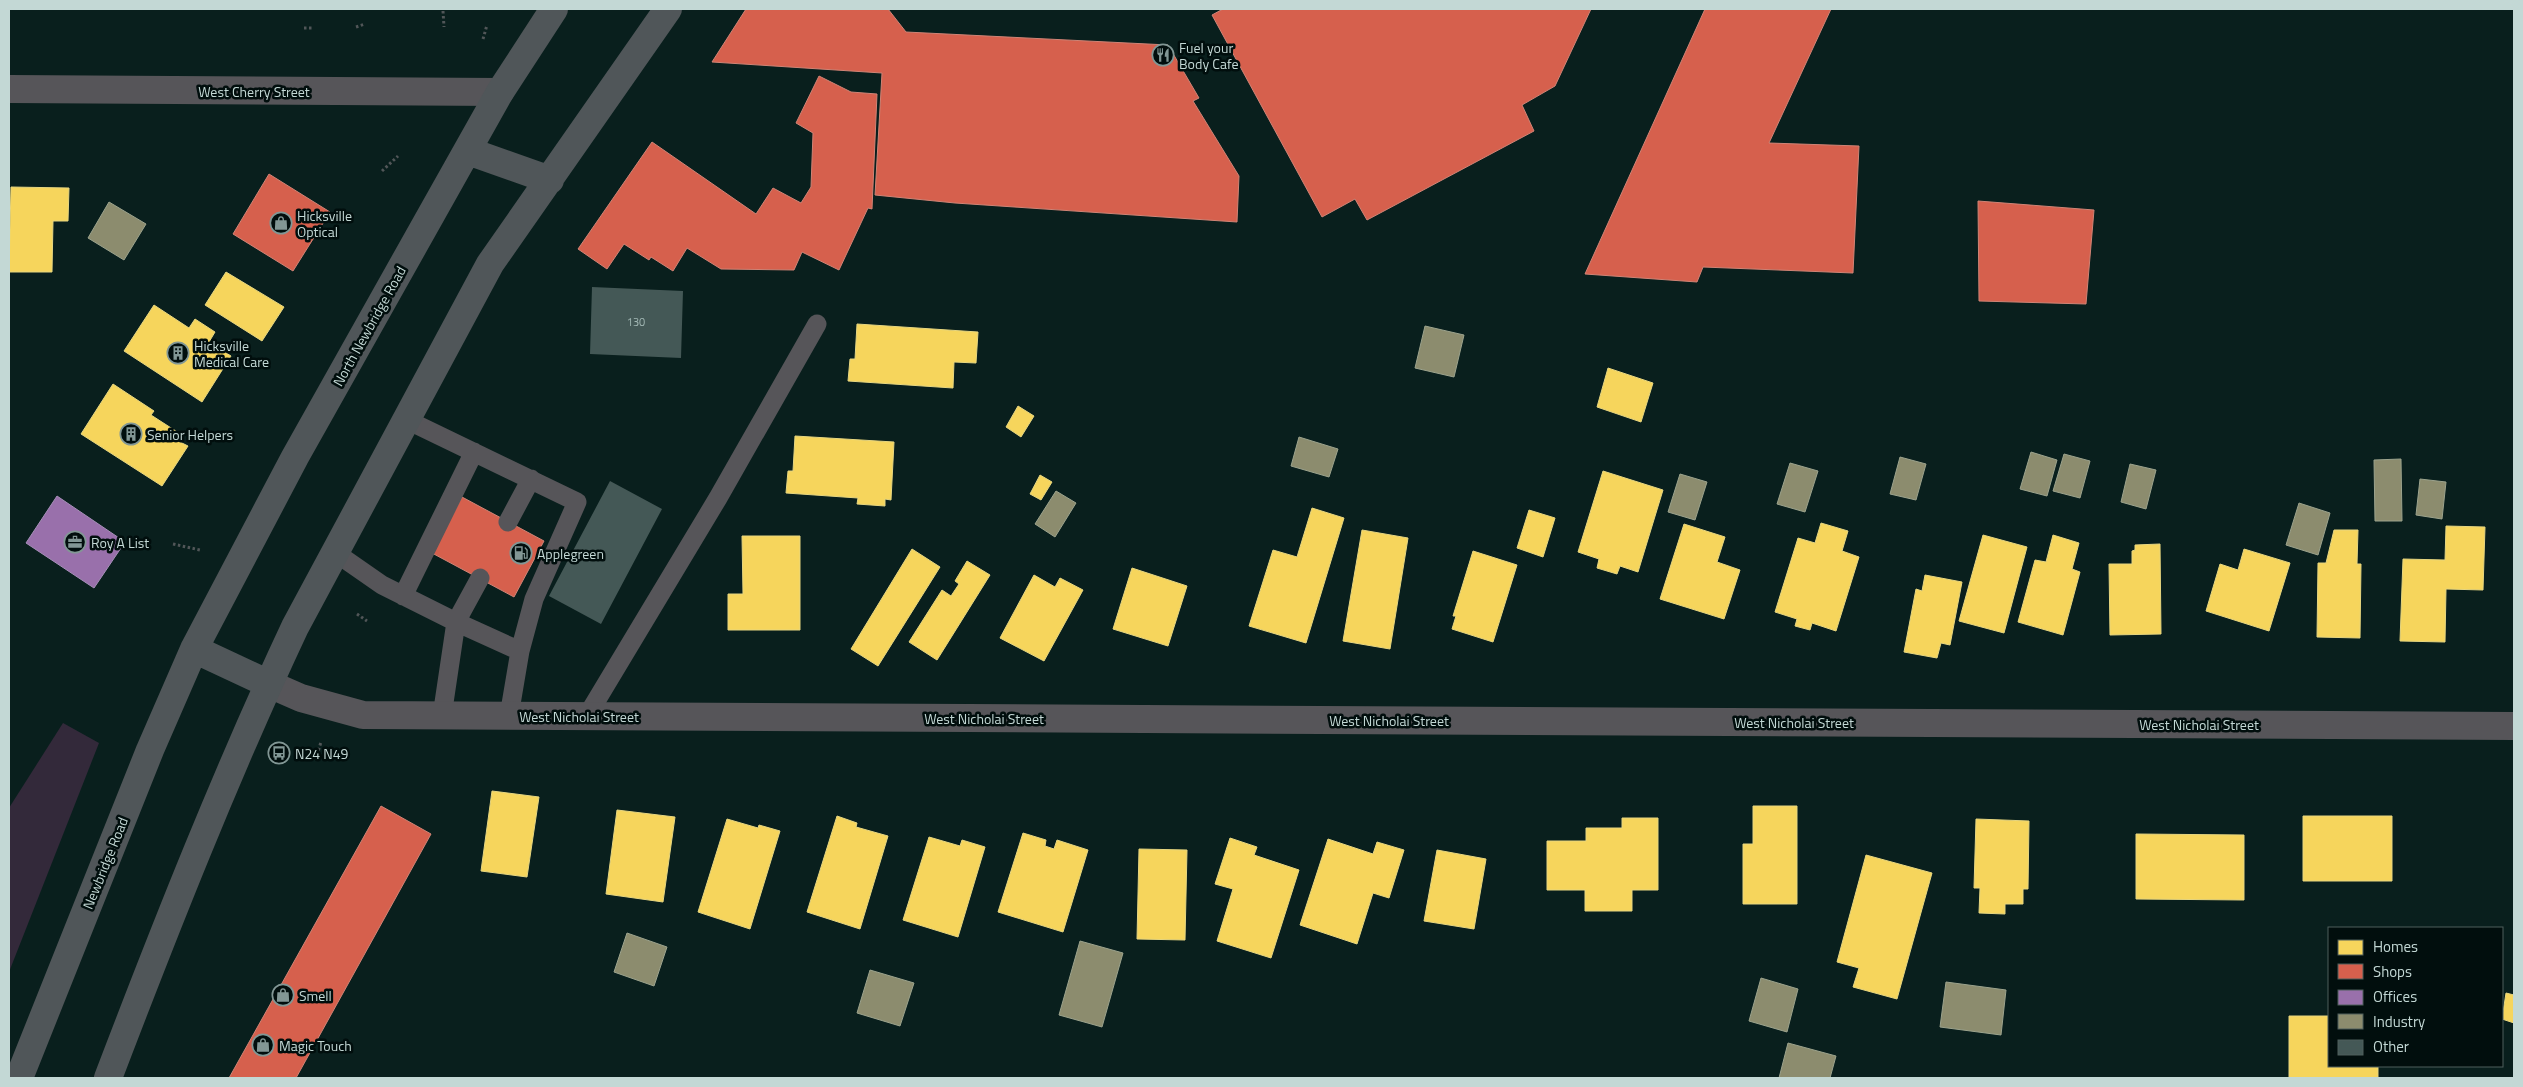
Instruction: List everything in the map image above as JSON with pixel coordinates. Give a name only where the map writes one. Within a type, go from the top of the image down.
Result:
[{"type":"main road","name":"North Newbridge Road","points":[[194,649],[295,457],[500,92],[554,9]]},
{"type":"main road","points":[[108,1078],[174,912],[269,684],[296,627],[490,264],[668,9]]},
{"type":"main road","points":[[468,151],[550,180]]},
{"type":"main road","points":[[194,649],[269,684]]},
{"type":"main road","name":"Newbridge Road","points":[[19,1078],[150,750],[194,649]]},
{"type":"street","name":"West Cherry Street","points":[[9,90],[500,92]]},
{"type":"street","name":"West Nicholai Street","points":[[269,684],[301,698],[335,709],[363,715],[2514,726]]},
{"type":"lane","points":[[586,716],[718,498],[817,324]]},
{"type":"lane","points":[[407,420],[577,502],[534,599],[520,651],[509,716]]},
{"type":"lane","points":[[403,596],[474,452]]},
{"type":"lane","points":[[508,522],[531,480]]},
{"type":"lane","points":[[336,553],[382,585],[520,651]]},
{"type":"lane","points":[[442,716],[456,622],[480,578]]},
{"type":"path","points":[[443,11],[444,26]]},
{"type":"path","points":[[356,27],[365,24]]},
{"type":"path","points":[[483,39],[487,25]]},
{"type":"path","points":[[304,28],[312,28]]},
{"type":"path","points":[[382,171],[398,156]]},
{"type":"path","points":[[173,544],[200,550]]},
{"type":"path","points":[[357,614],[368,621]]},
{"type":"path","points":[[316,755],[321,742]]},
{"type":"shaded area","points":[[63,723],[99,743],[9,972],[9,808]]},
{"type":"building: Homes","points":[[11,187],[69,188],[68,221],[53,221],[52,272],[9,272]]},
{"type":"building: Homes","points":[[226,272],[284,307],[262,341],[205,305]]},
{"type":"building: Homes","name":"Hicksville Medical Care","points":[[154,305],[189,328],[195,319],[215,332],[209,342],[231,356],[202,402],[124,351]]},
{"type":"building: Homes","points":[[857,324],[978,332],[976,363],[954,362],[953,388],[848,381],[850,359],[855,359]]},
{"type":"building: Homes","points":[[1608,368],[1653,383],[1641,422],[1597,407]]},
{"type":"building: Homes","name":"Senior Helpers","points":[[113,384],[154,411],[151,415],[182,435],[178,441],[188,446],[162,486],[81,434]]},
{"type":"building: Homes","points":[[1018,406],[1034,416],[1021,437],[1006,427]]},
{"type":"building: Homes","points":[[795,436],[894,442],[891,500],[885,499],[885,506],[857,504],[858,498],[786,493],[788,471],[793,471]]},
{"type":"building: Homes","points":[[1603,471],[1663,490],[1638,572],[1620,566],[1617,574],[1597,568],[1599,559],[1578,552]]},
{"type":"building: Homes","points":[[1040,475],[1052,482],[1041,500],[1030,494]]},
{"type":"building: Homes","points":[[1312,508],[1344,518],[1306,643],[1249,626],[1273,550],[1297,557]]},
{"type":"building: Homes","points":[[1529,510],[1555,518],[1543,557],[1517,548]]},
{"type":"building: Homes","points":[[1821,523],[1848,531],[1842,551],[1859,557],[1836,631],[1812,623],[1810,630],[1795,626],[1797,619],[1775,612],[1798,538],[1815,543]]},
{"type":"building: Homes","points":[[1684,524],[1725,537],[1717,562],[1740,570],[1724,619],[1660,599]]},
{"type":"building: Homes","points":[[2446,526],[2485,527],[2483,590],[2446,589],[2445,642],[2400,641],[2403,559],[2445,560]]},
{"type":"building: Homes","points":[[1362,530],[1408,538],[1390,649],[1343,641]]},
{"type":"building: Homes","points":[[2334,530],[2358,530],[2357,564],[2361,564],[2360,638],[2317,637],[2318,563],[2326,563]]},
{"type":"building: Homes","points":[[1983,535],[2027,547],[2004,633],[1959,621]]},
{"type":"building: Homes","points":[[2053,535],[2079,543],[2072,569],[2080,572],[2063,635],[2018,622],[2035,560],[2046,562]]},
{"type":"building: Homes","points":[[742,536],[800,536],[800,630],[728,630],[728,594],[743,594]]},
{"type":"building: Homes","points":[[2160,544],[2161,634],[2110,635],[2109,564],[2132,564],[2132,551],[2135,550],[2135,545]]},
{"type":"building: Homes","points":[[912,549],[940,567],[878,666],[851,649]]},
{"type":"building: Homes","points":[[2244,549],[2290,563],[2269,631],[2206,611],[2220,564],[2238,570]]},
{"type":"building: Homes","points":[[1473,551],[1517,565],[1493,642],[1452,629],[1456,616],[1453,616]]},
{"type":"building: Homes","points":[[967,561],[990,575],[937,660],[909,642],[942,590],[951,596],[959,584],[955,581]]},
{"type":"building: Homes","points":[[1132,568],[1187,586],[1168,646],[1113,629]]},
{"type":"building: Homes","points":[[1034,575],[1055,587],[1060,578],[1083,590],[1044,661],[1000,638]]},
{"type":"building: Homes","points":[[1925,575],[1962,582],[1950,645],[1941,643],[1937,658],[1904,652],[1916,589],[1922,591]]},
{"type":"building: Homes","points":[[492,791],[539,797],[527,877],[481,871]]},
{"type":"building: Homes","points":[[1753,806],[1797,806],[1797,904],[1743,904],[1743,844],[1753,844]]},
{"type":"building: Homes","points":[[617,810],[675,817],[663,902],[606,894]]},
{"type":"building: Homes","points":[[837,816],[857,823],[856,827],[888,836],[860,929],[807,912]]},
{"type":"building: Homes","points":[[2303,816],[2392,816],[2392,881],[2303,881]]},
{"type":"building: Homes","points":[[1622,818],[1658,818],[1658,890],[1632,890],[1632,911],[1585,911],[1585,890],[1547,890],[1547,841],[1586,841],[1586,828],[1622,828]]},
{"type":"building: Homes","points":[[727,819],[758,828],[759,825],[780,831],[750,929],[698,912]]},
{"type":"building: Homes","points":[[1976,819],[2029,821],[2028,889],[2023,889],[2023,904],[2005,904],[2005,914],[1979,913],[1980,888],[1974,888]]},
{"type":"building: Homes","points":[[1023,833],[1046,840],[1045,846],[1054,849],[1057,840],[1088,850],[1063,932],[998,912]]},
{"type":"building: Homes","points":[[2136,834],[2244,835],[2244,900],[2136,899]]},
{"type":"building: Homes","points":[[929,837],[960,846],[962,840],[985,847],[958,937],[903,920]]},
{"type":"building: Homes","points":[[1230,838],[1257,847],[1254,855],[1299,870],[1271,958],[1217,941],[1233,889],[1215,884]]},
{"type":"building: Homes","points":[[1328,839],[1373,854],[1377,842],[1404,850],[1389,898],[1373,893],[1357,944],[1300,925]]},
{"type":"building: Homes","points":[[1139,849],[1187,850],[1185,940],[1137,939]]},
{"type":"building: Homes","points":[[1437,850],[1486,859],[1474,929],[1424,921]]},
{"type":"building: Homes","points":[[1866,855],[1932,873],[1897,999],[1853,987],[1859,968],[1837,962]]},
{"type":"building: Homes","points":[[2506,993],[2514,995],[2514,1023],[2503,1019]]},
{"type":"building: Homes","points":[[2289,1016],[2328,1016],[2328,1067],[2378,1067],[2378,1078],[2289,1078]]},
{"type":"building: Shops","points":[[746,9],[888,9],[906,32],[1168,45],[1199,98],[1193,101],[1239,176],[1237,222],[955,203],[875,195],[882,73],[712,62]]},
{"type":"building: Shops","points":[[1223,9],[1591,9],[1555,86],[1522,105],[1534,131],[1367,220],[1355,199],[1322,217],[1212,15]]},
{"type":"building: Shops","points":[[1705,9],[1831,9],[1769,143],[1859,146],[1853,273],[1703,267],[1697,282],[1585,274]]},
{"type":"building: Shops","points":[[819,76],[851,92],[877,94],[872,209],[868,208],[839,270],[802,252],[794,270],[721,269],[687,248],[673,271],[651,257],[649,260],[624,244],[607,269],[578,249],[652,142],[756,214],[773,188],[801,203],[811,187],[813,133],[796,123]]},
{"type":"building: Shops","name":"Hicksville Optical","points":[[269,174],[330,212],[293,271],[233,234]]},
{"type":"building: Shops","points":[[1978,201],[2094,210],[2086,304],[1979,301]]},
{"type":"building: Shops","points":[[462,497],[544,541],[514,597],[432,553]]},
{"type":"building: Shops","points":[[381,806],[431,834],[296,1078],[229,1078]]},
{"type":"building: Offices","name":"Roy A List","points":[[57,496],[125,542],[94,588],[26,543]]},
{"type":"building: Industry","points":[[109,202],[146,224],[124,260],[88,238]]},
{"type":"building: Industry","points":[[1425,326],[1464,335],[1454,377],[1415,368]]},
{"type":"building: Industry","points":[[1299,437],[1338,449],[1329,477],[1291,466]]},
{"type":"building: Industry","points":[[2031,452],[2057,460],[2047,496],[2020,489]]},
{"type":"building: Industry","points":[[2064,454],[2090,461],[2080,498],[2053,491]]},
{"type":"building: Industry","points":[[1900,457],[1926,464],[1916,500],[1890,494]]},
{"type":"building: Industry","points":[[2401,459],[2402,521],[2375,521],[2374,460]]},
{"type":"building: Industry","points":[[1790,463],[1818,471],[1805,512],[1777,504]]},
{"type":"building: Industry","points":[[2130,464],[2156,470],[2146,509],[2121,502]]},
{"type":"building: Industry","points":[[1680,474],[1707,482],[1695,520],[1668,512]]},
{"type":"building: Industry","points":[[2420,479],[2446,482],[2442,519],[2416,515]]},
{"type":"building: Industry","points":[[1056,491],[1076,503],[1055,537],[1035,524]]},
{"type":"building: Industry","points":[[2299,503],[2330,513],[2318,555],[2286,545]]},
{"type":"building: Industry","points":[[627,933],[667,947],[654,986],[614,972]]},
{"type":"building: Industry","points":[[1080,941],[1123,953],[1102,1027],[1059,1015]]},
{"type":"building: Industry","points":[[870,970],[914,983],[900,1026],[857,1013]]},
{"type":"building: Industry","points":[[1761,978],[1798,989],[1787,1032],[1749,1021]]},
{"type":"building: Industry","points":[[1946,982],[2006,990],[2001,1035],[1940,1027]]},
{"type":"building: Industry","points":[[1788,1043],[1836,1056],[1830,1078],[1779,1078]]},
{"type":"building: Other","points":[[592,287],[683,291],[681,358],[590,354]]},
{"type":"building: Other","points":[[610,481],[662,509],[601,624],[549,596]]},
{"type":"place","name":"Fuel your Body Cafe","points":[[1163,55]]},
{"type":"place","name":"Hicksville Optical","points":[[281,223]]},
{"type":"place","name":"Hicksville Medical Care","points":[[178,353]]},
{"type":"place","name":"Senior Helpers","points":[[131,434]]},
{"type":"place","name":"Roy A List","points":[[75,542]]},
{"type":"place","name":"Applegreen","points":[[521,553]]},
{"type":"place","name":"N24 N49","points":[[279,753]]},
{"type":"place","name":"Smell","points":[[283,995]]},
{"type":"place","name":"Magic Touch","points":[[263,1045]]}]
